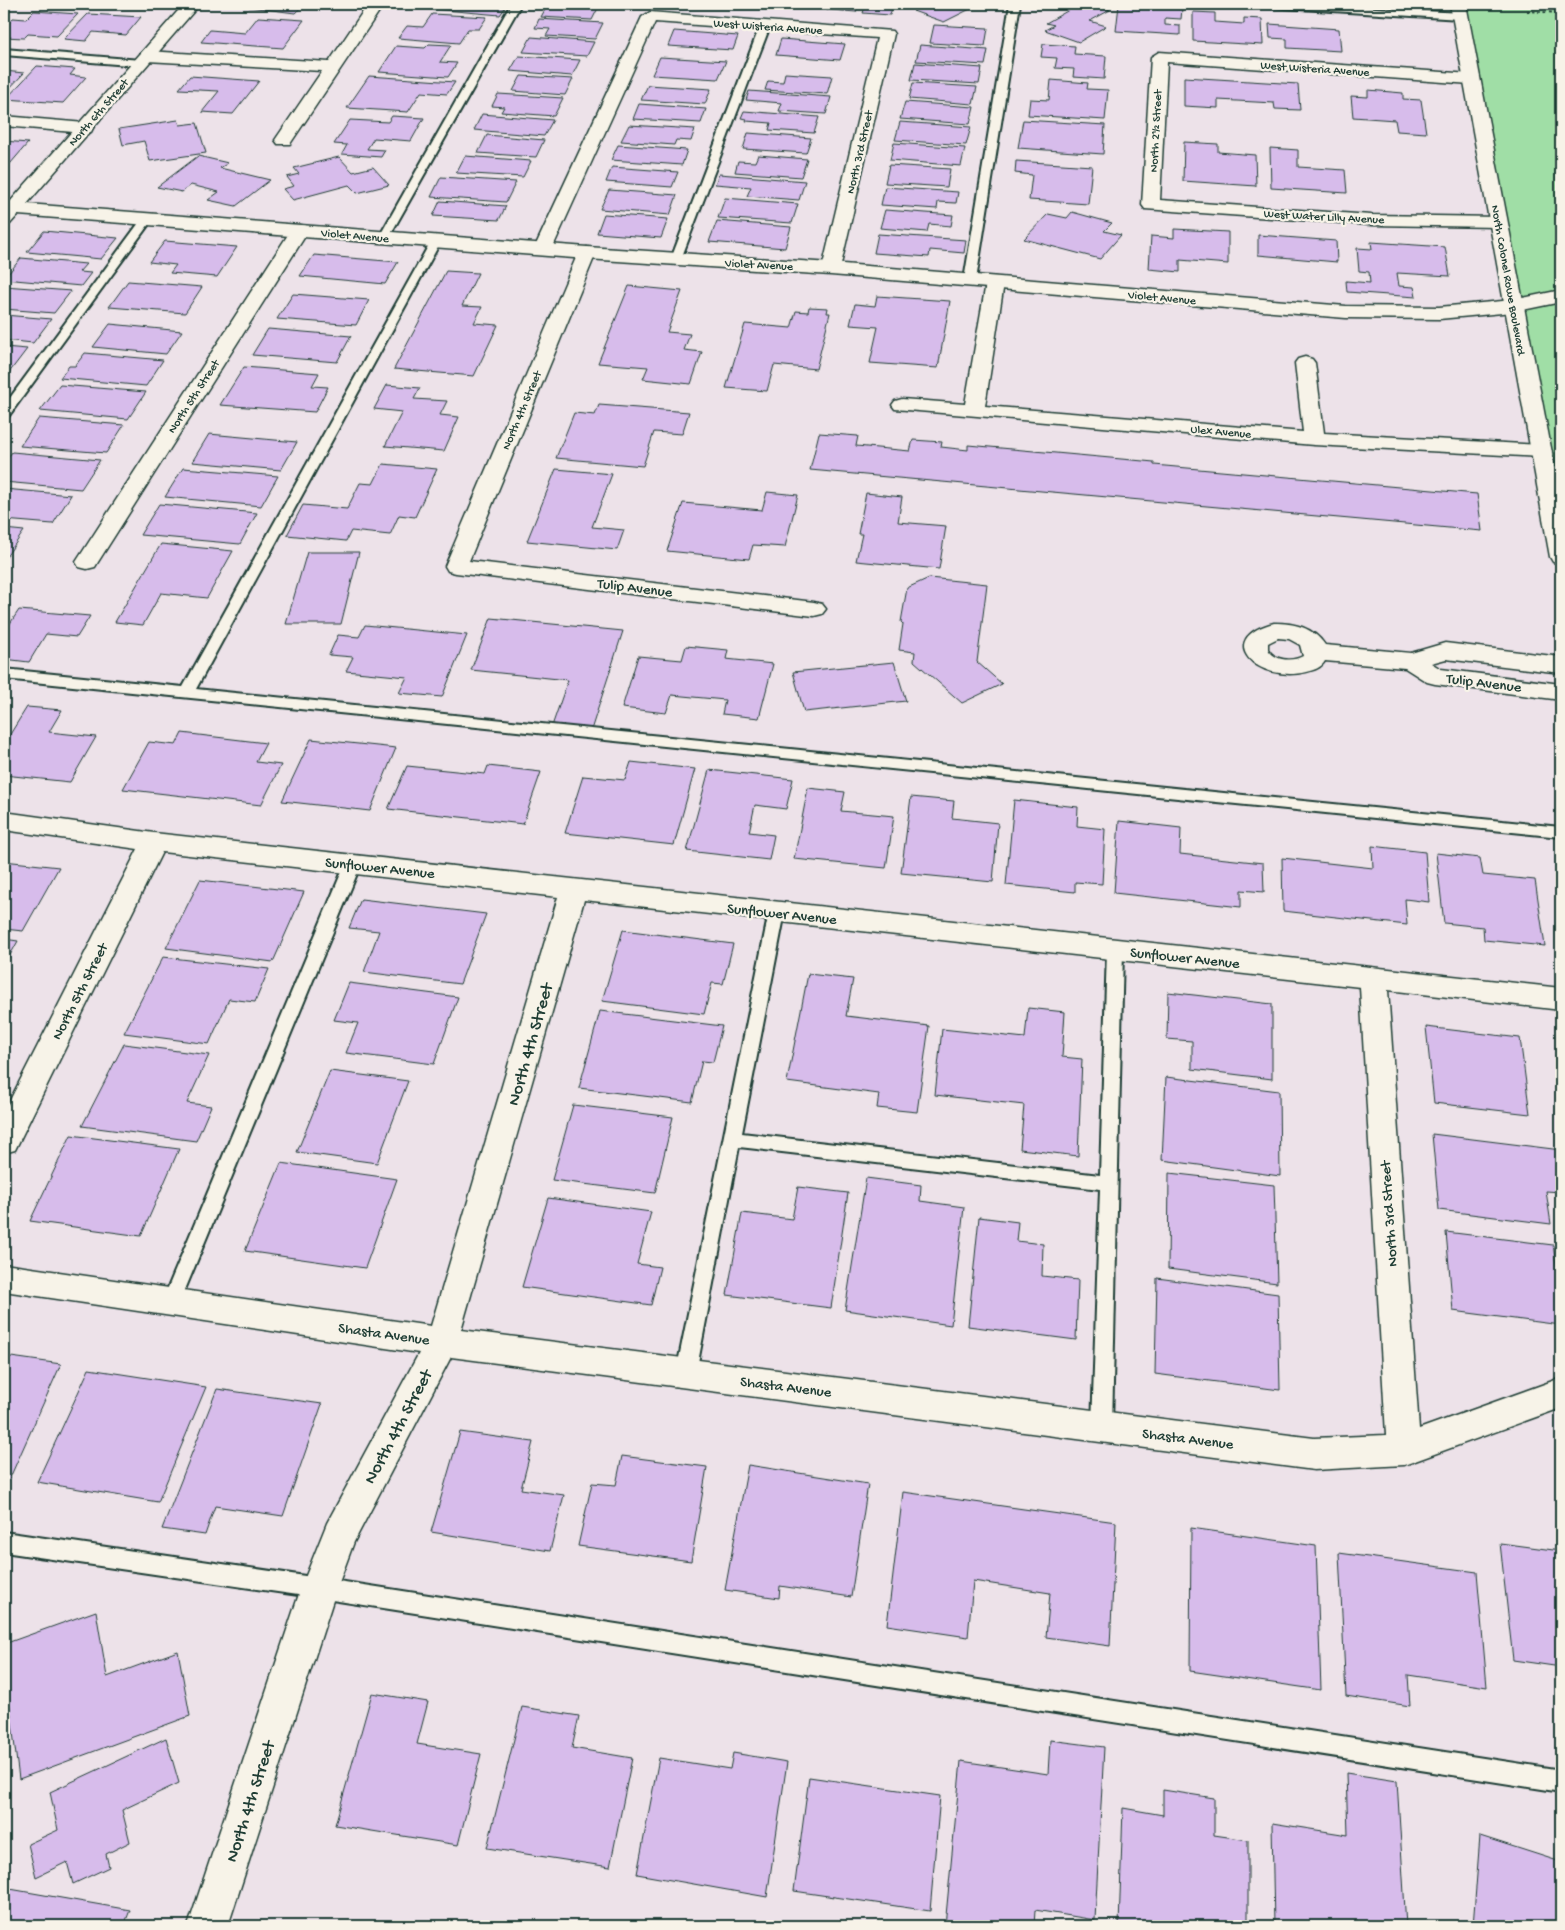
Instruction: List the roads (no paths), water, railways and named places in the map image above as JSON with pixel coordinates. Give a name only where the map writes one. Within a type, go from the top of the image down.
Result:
[{"type":"street","name":"North 6th Street","points":[[7,212],[85,128],[192,4]]},
{"type":"street","points":[[284,140],[376,4]]},
{"type":"street","name":"North Colonel Rowe Boulevard","points":[[1459,10],[1561,557]]},
{"type":"street","name":"West Wisteria Avenue","points":[[543,249],[650,17],[886,34]]},
{"type":"street","name":"North 3rd Street","points":[[831,269],[886,34]]},
{"type":"street","name":"West Wisteria Avenue","points":[[1159,57],[1471,79]]},
{"type":"street","name":"North 2½ Street","points":[[1151,205],[1159,57]]},
{"type":"street","points":[[144,59],[333,67]]},
{"type":"street","points":[[4,121],[85,128]]},
{"type":"street","name":"West Water Lilly Avenue","points":[[1151,205],[1371,220],[1498,222]]},
{"type":"street","name":"Violet Avenue","points":[[7,212],[148,218],[587,253],[831,269],[1346,312],[1439,313],[1513,306],[1561,296]]},
{"type":"street","name":"North 5th Street","points":[[87,562],[300,230]]},
{"type":"street","name":"North 4th Street","points":[[456,566],[587,253]]},
{"type":"street","points":[[974,411],[996,283]]},
{"type":"street","points":[[1305,364],[1314,439]]},
{"type":"street","name":"Ulex Avenue","points":[[902,405],[1314,439],[1541,452]]},
{"type":"street","name":"Tulip Avenue","points":[[456,566],[814,609]]},
{"type":"street","name":"Tulip Avenue","points":[[1316,652],[1411,661],[1445,651],[1561,665]]},
{"type":"street","name":"Tulip Avenue","points":[[1411,661],[1435,676],[1561,692]]},
{"type":"street","name":"Sunflower Avenue","points":[[4,821],[154,842],[1561,999]]},
{"type":"street","name":"North 5th Street","points":[[4,1141],[154,842]]},
{"type":"street","name":"North 4th Street","points":[[208,1926],[318,1588],[340,1535],[442,1342],[574,889]]},
{"type":"street","name":"North 3rd Street","points":[[1373,978],[1404,1450]]},
{"type":"street","name":"Shasta Avenue","points":[[4,1277],[442,1342],[1314,1454],[1404,1450],[1561,1393]]},
{"type":"lane","points":[[384,237],[516,4]]},
{"type":"lane","points":[[970,280],[1015,4]]},
{"type":"lane","points":[[1268,4],[1459,10]]},
{"type":"lane","points":[[676,259],[765,26]]},
{"type":"lane","points":[[4,52],[144,59]]},
{"type":"lane","points":[[4,414],[148,218]]},
{"type":"lane","points":[[187,693],[436,241]]},
{"type":"lane","points":[[4,674],[1561,832]]},
{"type":"lane","points":[[172,1302],[353,864]]},
{"type":"lane","points":[[686,1374],[776,912]]},
{"type":"lane","points":[[1102,1427],[1115,950]]},
{"type":"lane","points":[[731,1139],[1109,1183]]},
{"type":"lane","points":[[4,1542],[318,1588],[1561,1781]]}]
